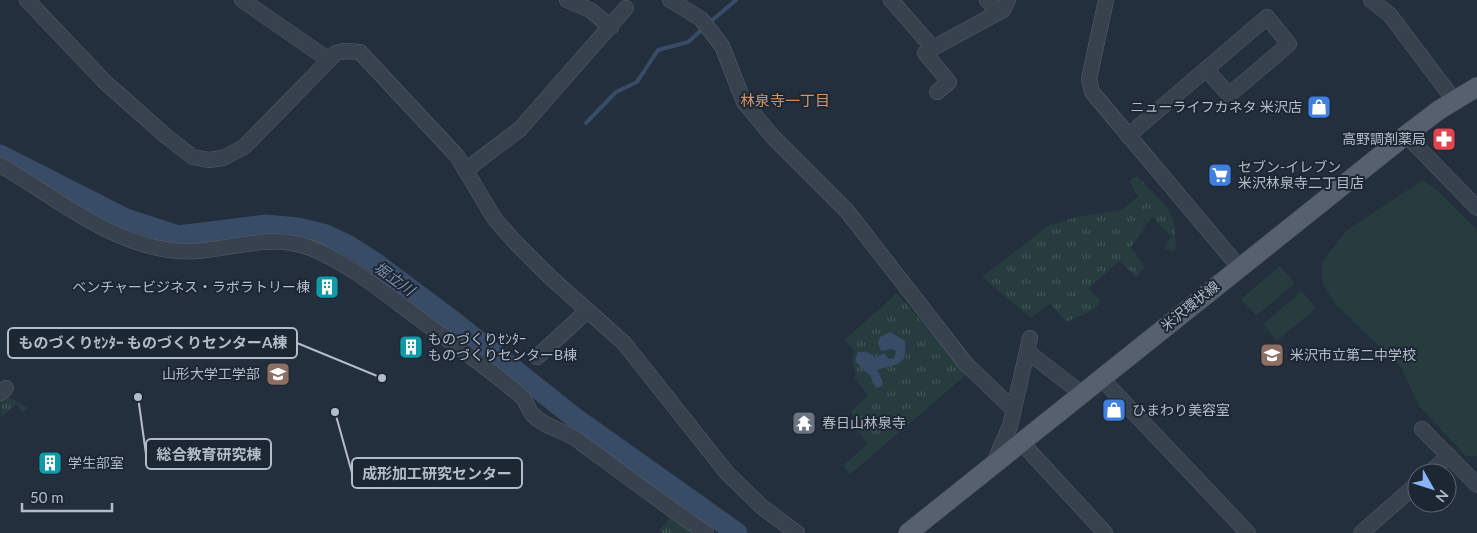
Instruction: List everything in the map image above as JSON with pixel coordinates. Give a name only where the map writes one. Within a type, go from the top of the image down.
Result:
[{"type":"main road","name":"米沢環状線","points":[[908,533],[993,466],[1080,393],[1406,135],[1454,100],[1477,87]]},
{"type":"street","points":[[27,0],[106,82],[146,119],[194,156],[209,160],[223,158],[244,147],[336,54],[344,51],[360,52],[467,169],[494,218],[550,277],[624,343],[727,473],[762,508],[797,533]]},
{"type":"street","points":[[242,0],[329,60]]},
{"type":"street","points":[[567,0],[590,10],[611,27]]},
{"type":"street","points":[[670,0],[701,18],[722,46],[744,102],[773,137],[846,211],[966,364],[1014,410]]},
{"type":"street","points":[[891,0],[932,48],[1004,6]]},
{"type":"street","points":[[987,0],[1004,6]]},
{"type":"street","points":[[1106,0],[1089,79],[1092,92],[1128,136],[1153,178],[1239,267]]},
{"type":"street","points":[[1371,0],[1390,15],[1454,100]]},
{"type":"street","points":[[467,169],[520,129],[626,8]]},
{"type":"street","points":[[1128,136],[1206,69],[1267,17],[1290,44],[1229,96],[1206,69]]},
{"type":"street","points":[[931,46],[925,53],[949,82],[937,92]]},
{"type":"street","points":[[1406,135],[1477,208]]},
{"type":"street","points":[[0,166],[78,213],[128,238],[150,246],[183,252],[276,241],[300,243],[319,251],[350,268],[465,352],[524,399],[532,414],[548,426],[576,439],[706,533]]},
{"type":"street","points":[[537,356],[588,311]]},
{"type":"street","points":[[993,466],[1010,426],[1029,345],[1080,393]]},
{"type":"street","points":[[1101,378],[1248,533]]},
{"type":"street","points":[[1422,429],[1477,485]]},
{"type":"street","points":[[1020,442],[1105,533]]},
{"type":"street","points":[[1441,463],[1449,456]]},
{"type":"street","points":[[1361,533],[1407,493]]},
{"type":"green space","points":[[1137,176],[1162,201],[1172,217],[1176,237],[1175,251],[1164,249],[1171,236],[1152,217],[1131,247],[1145,267],[1136,277],[1120,261],[1089,288],[1101,302],[1091,311],[1066,322],[1050,303],[1031,318],[982,277],[1048,226],[1077,217],[1121,210],[1138,197],[1129,181]]},
{"type":"green space","points":[[1423,180],[1439,192],[1477,230],[1477,456],[1466,456],[1419,406],[1401,367],[1335,304],[1322,282],[1322,262],[1346,231]]},
{"type":"green space","points":[[1280,266],[1295,283],[1256,316],[1241,299]]},
{"type":"green space","points":[[1302,291],[1316,308],[1277,341],[1263,324]]},
{"type":"green space","points":[[897,293],[967,374],[850,474],[843,466],[868,443],[853,426],[857,421],[851,412],[868,395],[854,377],[856,374],[852,362],[854,351],[845,340]]},
{"type":"green space","points":[[5,394],[28,408],[23,412],[16,404],[1,418],[0,398]]},
{"type":"green space","points":[[673,515],[697,533],[663,533],[660,529]]},
{"type":"water","points":[[890,332],[905,341],[904,356],[899,363],[877,370],[883,382],[882,386],[876,388],[871,377],[855,361],[858,352],[868,353],[875,358],[884,353],[889,359],[894,358],[896,351],[892,349],[881,351],[878,343],[880,337]]},
{"type":"waterway","points":[[709,23],[736,0]]},
{"type":"waterway","points":[[586,123],[616,92],[637,82],[658,50],[688,42],[704,28]]},
{"type":"waterway","name":"堀立川","points":[[0,155],[126,219],[178,236],[266,225],[298,228],[326,235],[349,246],[374,262],[454,322],[575,418],[737,533]]},
{"type":"place","name":"ニューライフカネタ 米沢店","points":[[1319,107]]},
{"type":"place","name":"高野調剤薬局","points":[[1444,139]]},
{"type":"place","name":"セブン-イレブン 米沢林泉寺二丁目店","points":[[1220,175]]},
{"type":"place","name":"ベンチャービジネス・ラボラトリー棟","points":[[327,287]]},
{"type":"place","name":"ものづくりｾﾝﾀｰ ものづくりセンターB棟","points":[[411,347]]},
{"type":"place","name":"米沢市立第二中学校","points":[[1272,355]]},
{"type":"place","name":"山形大学工学部","points":[[278,374]]},
{"type":"place","name":"ものづくりｾﾝﾀｰ ものづくりセンターA棟","points":[[382,378]]},
{"type":"place","name":"総合教育研究棟","points":[[138,397]]},
{"type":"place","name":"ひまわり美容室","points":[[1114,410]]},
{"type":"place","name":"成形加工研究センター","points":[[335,412]]},
{"type":"place","name":"春日山林泉寺","points":[[804,423]]},
{"type":"place","name":"学生部室","points":[[50,463]]},
{"type":"district","name":"林泉寺一丁目","points":[[785,101]]}]
